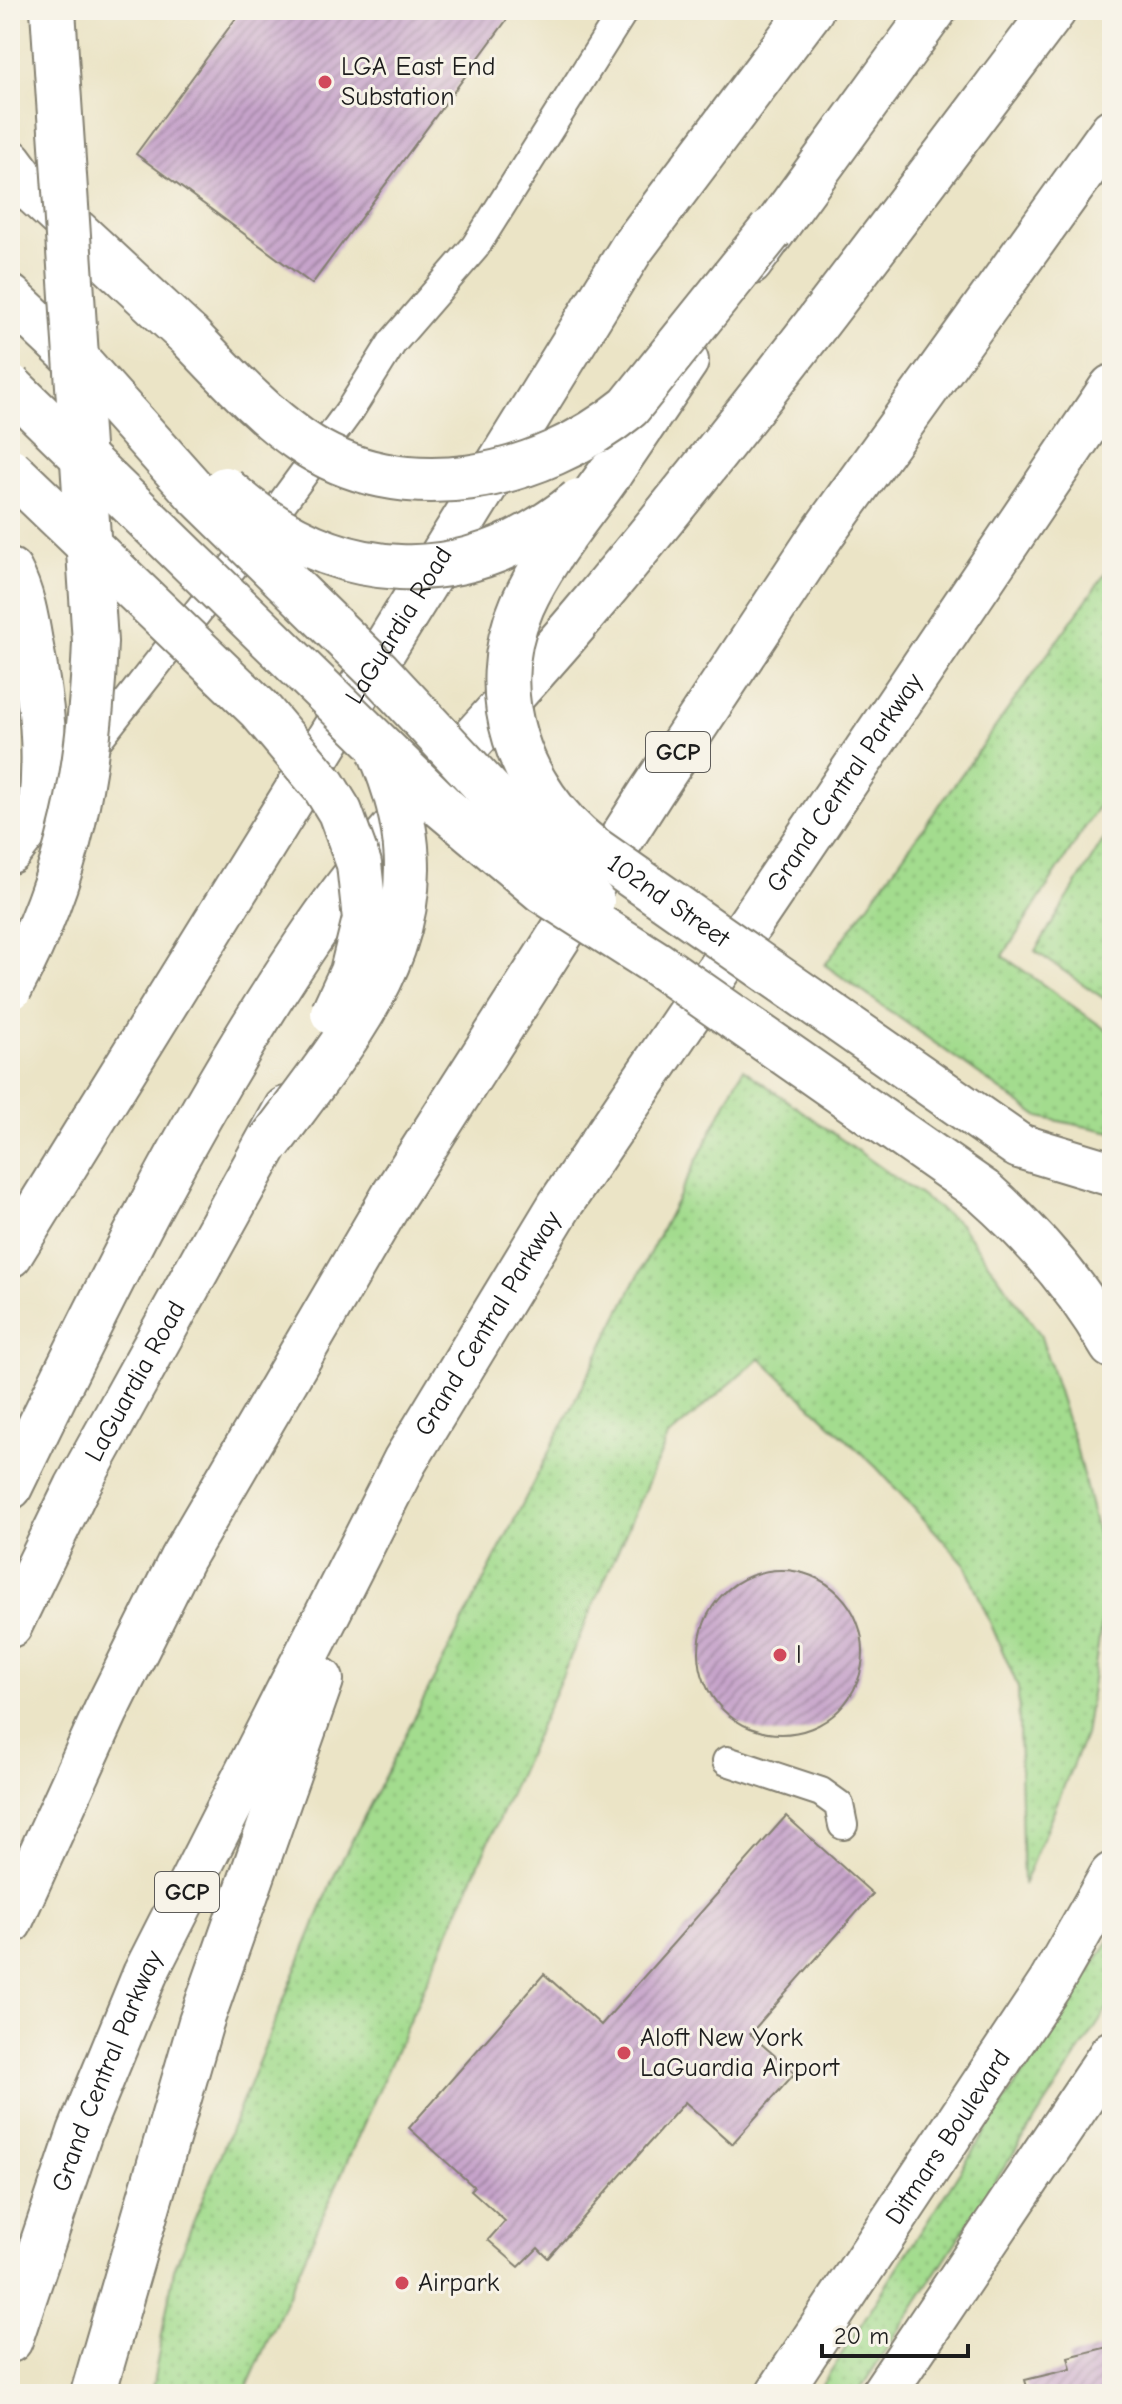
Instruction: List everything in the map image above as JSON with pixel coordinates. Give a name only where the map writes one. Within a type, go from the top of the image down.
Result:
[{"type":"main road","points":[[10,988],[61,875],[76,823],[87,760],[94,681],[94,618],[53,10]]},
{"type":"main road","points":[[632,248],[778,10]]},
{"type":"main road","name":"LaGuardia Road","points":[[10,1255],[632,248],[811,10]]},
{"type":"main road","points":[[16,172],[247,395],[300,440],[328,456],[357,466],[418,478],[461,479],[517,470],[578,443],[607,425],[649,385],[771,230],[934,10]]},
{"type":"main road","points":[[10,1487],[161,1184],[220,1080],[321,923],[374,853],[584,615],[708,462],[837,298],[1054,10]]},
{"type":"main road","name":"GCP","points":[[10,1922],[106,1711],[182,1558],[394,1195],[652,791],[823,533],[1112,131]]},
{"type":"main road","points":[[10,297],[81,364],[259,517],[313,547],[356,561],[427,566],[491,554],[513,545],[557,519],[610,473],[771,230]]},
{"type":"main road","points":[[81,364],[196,493],[379,672],[519,825],[656,963]]},
{"type":"main road","points":[[10,386],[375,741],[504,861],[582,919],[656,963],[984,1192],[1011,1216],[1072,1283],[1112,1346]]},
{"type":"main road","name":"Grand Central Parkway","points":[[10,2340],[80,2132],[145,1974],[405,1461],[560,1205],[1112,387]]},
{"type":"main road","points":[[10,470],[260,710],[324,786],[353,841],[363,890],[365,919],[360,948],[333,1013],[270,1142]]},
{"type":"main road","name":"102nd Street","points":[[610,473],[540,575],[514,630],[507,670],[508,693],[518,743],[532,782],[561,820],[591,847],[1019,1146],[1112,1174]]},
{"type":"main road","points":[[10,571],[23,605],[45,718],[45,771],[40,813],[10,851]]},
{"type":"main road","points":[[270,1142],[353,1031],[378,989],[396,942],[406,897],[405,833],[390,776],[375,741]]},
{"type":"main road","name":"LaGuardia Road","points":[[10,1625],[77,1487],[270,1142]]},
{"type":"main road","points":[[93,2394],[201,2022],[298,1741],[405,1461]]},
{"type":"main road","name":"Ditmars Boulevard","points":[[778,2394],[1050,1984],[1112,1875]]},
{"type":"main road","points":[[883,2394],[1112,2053]]},
{"type":"lane","points":[[40,813],[277,510],[350,410],[392,343],[475,247],[624,10]]},
{"type":"lane","points":[[727,1761],[821,1792],[839,1805],[843,1825]]},
{"type":"green space","points":[[1112,564],[1112,785],[1003,956],[1112,1034],[1112,1132],[1039,1117],[825,965]]},
{"type":"green space","points":[[1112,826],[1112,1004],[1035,951]]},
{"type":"green space","points":[[743,1069],[960,1224],[1040,1334],[1077,1451],[1108,1577],[1085,1735],[1023,1885],[1018,1687],[965,1564],[877,1468],[760,1358],[668,1437],[244,2394],[151,2394],[174,2269],[335,1874]]},
{"type":"green space","points":[[1112,1936],[1112,2002],[857,2394],[816,2394]]},
{"type":"building","name":"LGA East End Substation","points":[[242,10],[514,10],[312,284],[136,154]]},
{"type":"building","name":"l","points":[[781,1570],[812,1576],[839,1594],[857,1621],[863,1652],[857,1683],[839,1710],[812,1728],[781,1734],[750,1728],[723,1710],[705,1683],[699,1652],[705,1621],[723,1594],[750,1576]]},
{"type":"building","name":"Aloft New York LaGuardia Airport","points":[[786,1816],[873,1894],[750,2034],[795,2073],[732,2144],[685,2102],[548,2258],[538,2248],[519,2267],[488,2240],[505,2221],[471,2190],[474,2187],[409,2128],[544,1974],[601,2025]]},
{"type":"building","points":[[1112,2346],[1112,2394],[1029,2394],[1025,2380],[1071,2369],[1068,2357]]},
{"type":"place","name":"LGA East End Substation","points":[[325,82]]},
{"type":"place","name":"l","points":[[780,1655]]},
{"type":"place","name":"Aloft New York LaGuardia Airport","points":[[624,2053]]},
{"type":"place","name":"Airpark","points":[[402,2283]]}]
